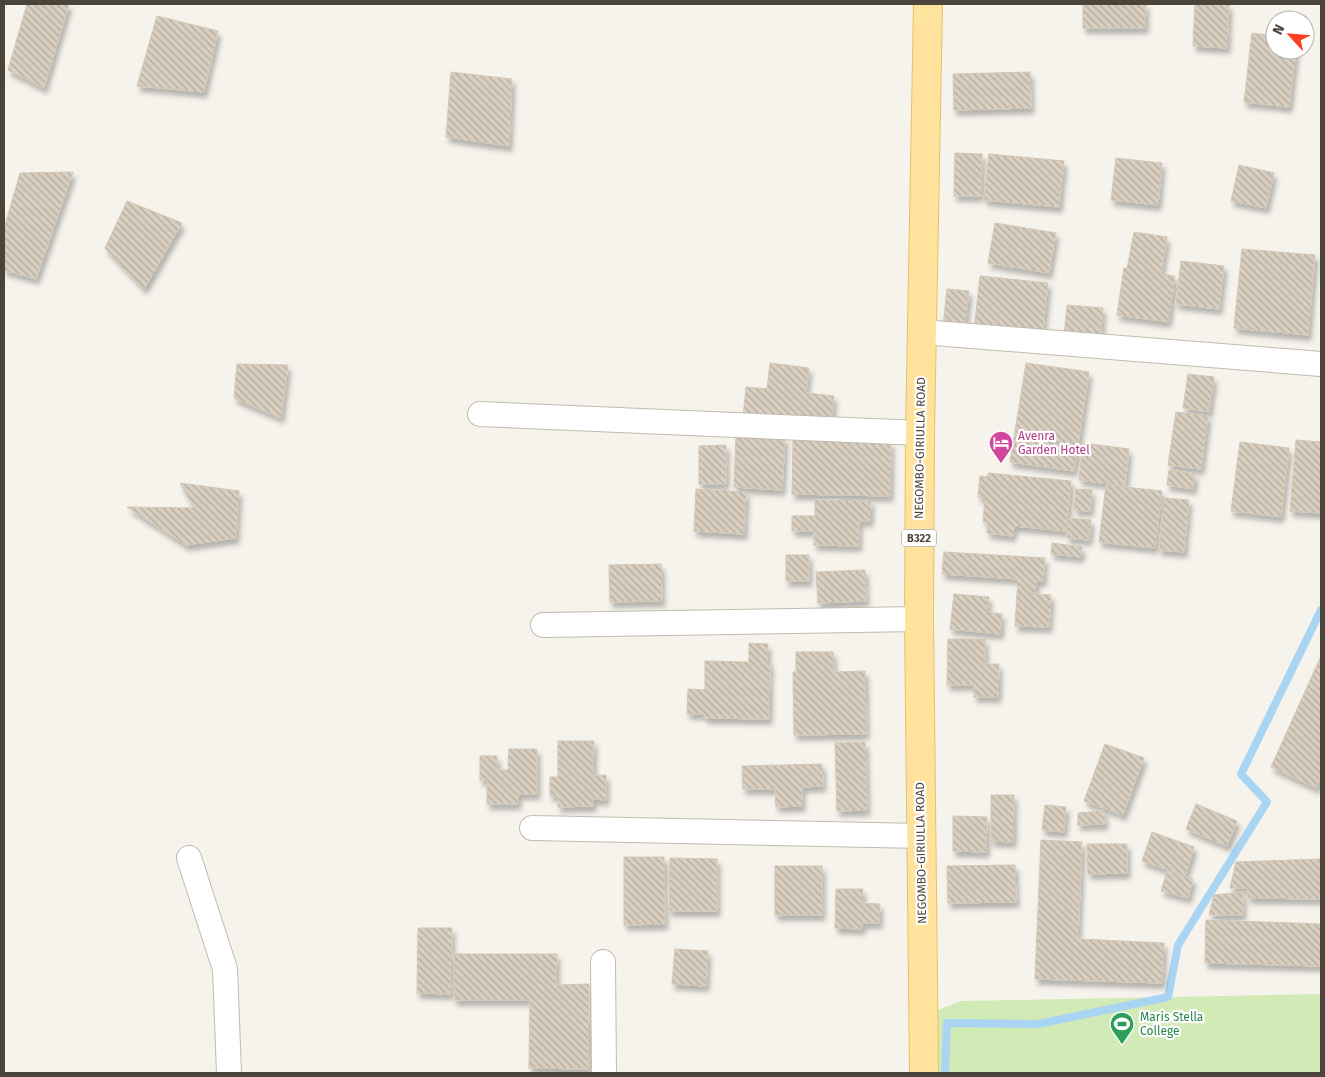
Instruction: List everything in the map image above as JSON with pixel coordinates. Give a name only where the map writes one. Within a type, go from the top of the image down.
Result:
[{"type":"main road","name":"NEGOMBO-GIRIULLA ROAD","points":[[924,1073],[919,619],[920,433],[928,4]]},
{"type":"street","points":[[922,332],[1321,364]]},
{"type":"street","points":[[480,414],[920,433]]},
{"type":"street","points":[[544,625],[919,619]]},
{"type":"street","points":[[532,828],[921,836]]},
{"type":"street","points":[[188,858],[225,969],[229,1073]]},
{"type":"street","points":[[603,962],[604,1073]]},
{"type":"green space","name":"Maris Stella College","points":[[1321,994],[1321,1073],[924,1073],[923,1016],[961,1001]]},
{"type":"building","points":[[27,4],[69,4],[44,88],[8,70]]},
{"type":"building","points":[[1083,4],[1146,4],[1145,28],[1083,28]]},
{"type":"building","points":[[1195,4],[1229,4],[1227,48],[1193,46]]},
{"type":"building","points":[[157,16],[218,31],[204,92],[137,86]]},
{"type":"building","points":[[1252,33],[1265,35],[1265,60],[1295,60],[1289,107],[1244,102]]},
{"type":"building","points":[[451,72],[512,79],[509,146],[446,137]]},
{"type":"building","points":[[1030,72],[1031,108],[954,110],[953,74]]},
{"type":"building","points":[[955,153],[982,154],[981,196],[954,196]]},
{"type":"building","points":[[989,154],[1064,161],[1059,207],[984,200]]},
{"type":"building","points":[[1116,158],[1162,163],[1158,205],[1111,200]]},
{"type":"building","points":[[1239,165],[1274,173],[1266,208],[1231,201]]},
{"type":"building","points":[[73,172],[36,279],[4,270],[4,229],[20,173]]},
{"type":"building","points":[[127,201],[182,223],[144,289],[105,248]]},
{"type":"building","points":[[995,223],[1056,233],[1049,273],[988,263]]},
{"type":"building","points":[[1134,232],[1167,237],[1161,274],[1175,276],[1168,322],[1117,315],[1124,268],[1127,269]]},
{"type":"building","points":[[1242,249],[1315,255],[1308,335],[1234,328]]},
{"type":"building","points":[[1181,261],[1224,266],[1219,309],[1176,304]]},
{"type":"building","points":[[980,276],[1048,283],[1042,338],[974,331]]},
{"type":"building","points":[[947,289],[969,291],[964,330],[943,327]]},
{"type":"building","points":[[1067,305],[1103,308],[1100,340],[1064,337]]},
{"type":"building","points":[[770,363],[809,368],[806,393],[834,396],[831,426],[743,418],[746,387],[767,389]]},
{"type":"building","points":[[1026,363],[1089,372],[1074,471],[1010,462]]},
{"type":"building","points":[[237,364],[288,365],[281,418],[234,398]]},
{"type":"building","points":[[1188,374],[1214,377],[1209,412],[1183,408]]},
{"type":"building","points":[[1176,412],[1208,416],[1201,469],[1168,465]]},
{"type":"building","points":[[736,435],[785,438],[782,490],[734,487]]},
{"type":"building","points":[[793,440],[891,442],[890,496],[792,494]]},
{"type":"building","points":[[1296,440],[1321,442],[1321,513],[1290,511]]},
{"type":"building","points":[[1240,442],[1289,448],[1281,517],[1231,511]]},
{"type":"building","points":[[1083,443],[1129,449],[1125,486],[1079,480]]},
{"type":"building","points":[[726,445],[726,484],[699,484],[699,446]]},
{"type":"building","points":[[1169,470],[1195,474],[1193,489],[1167,485]]},
{"type":"building","points":[[988,473],[1071,481],[1066,531],[1014,526],[1013,536],[987,533],[988,522],[983,522],[985,498],[978,497],[980,476],[988,477]]},
{"type":"building","points":[[180,483],[239,491],[236,538],[186,545],[127,507],[194,508]]},
{"type":"building","points":[[1106,485],[1162,491],[1155,548],[1099,542]]},
{"type":"building","points":[[696,489],[746,492],[744,534],[694,531]]},
{"type":"building","points":[[1076,489],[1092,490],[1090,511],[1074,510]]},
{"type":"building","points":[[1164,498],[1189,500],[1184,552],[1159,550]]},
{"type":"building","points":[[815,500],[871,501],[870,521],[859,521],[859,546],[814,545],[814,531],[792,531],[792,516],[815,516]]},
{"type":"building","points":[[1068,518],[1091,520],[1089,540],[1067,538]]},
{"type":"building","points":[[1052,543],[1082,547],[1081,557],[1051,554]]},
{"type":"building","points":[[944,552],[1045,558],[1043,581],[1036,581],[1035,594],[1051,595],[1049,627],[1015,626],[1018,579],[942,574]]},
{"type":"building","points":[[786,555],[809,555],[809,581],[786,581]]},
{"type":"building","points":[[661,564],[662,601],[610,602],[609,565]]},
{"type":"building","points":[[865,570],[866,601],[818,603],[816,572]]},
{"type":"building","points":[[954,594],[989,597],[987,612],[1002,614],[1000,634],[950,629]]},
{"type":"building","points":[[948,639],[985,639],[985,664],[999,664],[998,697],[974,697],[974,685],[947,685]]},
{"type":"building","points":[[749,643],[768,644],[767,662],[770,662],[769,719],[704,718],[705,714],[687,714],[688,689],[705,690],[705,661],[749,662]]},
{"type":"building","points":[[796,652],[833,652],[834,672],[865,671],[866,734],[794,735],[793,672],[796,672]]},
{"type":"building","points":[[1321,656],[1321,776],[1316,788],[1271,767]]},
{"type":"building","points":[[558,741],[594,741],[593,776],[606,775],[606,800],[593,799],[593,806],[558,807],[558,796],[550,796],[550,777],[558,777]]},
{"type":"building","points":[[865,742],[867,810],[837,811],[835,743]]},
{"type":"building","points":[[1105,744],[1144,758],[1123,815],[1084,801]]},
{"type":"building","points":[[509,749],[537,749],[537,794],[518,794],[518,804],[487,804],[487,780],[480,780],[480,756],[497,756],[497,770],[508,770]]},
{"type":"building","points":[[822,764],[823,786],[802,787],[802,806],[776,807],[775,789],[743,789],[742,766]]},
{"type":"building","points":[[991,795],[1014,795],[1013,842],[991,841]]},
{"type":"building","points":[[1196,804],[1237,821],[1227,846],[1186,829]]},
{"type":"building","points":[[1045,805],[1066,807],[1064,832],[1042,830]]},
{"type":"building","points":[[1104,811],[1105,824],[1078,825],[1078,813]]},
{"type":"building","points":[[953,816],[987,817],[986,852],[953,851]]},
{"type":"building","points":[[1152,832],[1194,847],[1185,876],[1142,861]]},
{"type":"building","points":[[1041,840],[1082,842],[1078,939],[1164,943],[1162,983],[1035,979]]},
{"type":"building","points":[[1087,844],[1127,844],[1127,873],[1088,874]]},
{"type":"building","points":[[624,857],[664,857],[665,924],[624,925]]},
{"type":"building","points":[[670,858],[717,859],[717,911],[669,911]]},
{"type":"building","points":[[1321,859],[1321,899],[1248,898],[1247,888],[1230,888],[1236,862]]},
{"type":"building","points":[[1015,865],[1016,902],[948,903],[947,866]]},
{"type":"building","points":[[775,866],[822,866],[822,915],[775,915]]},
{"type":"building","points":[[1167,871],[1193,879],[1188,898],[1161,891]]},
{"type":"building","points":[[836,889],[863,889],[862,903],[880,904],[879,923],[862,923],[862,929],[835,928]]},
{"type":"building","points":[[1243,892],[1243,915],[1209,915],[1214,895]]},
{"type":"building","points":[[1206,920],[1321,924],[1321,966],[1205,963]]},
{"type":"building","points":[[418,928],[452,928],[451,994],[417,993]]},
{"type":"building","points":[[675,949],[708,951],[706,986],[672,984]]},
{"type":"building","points":[[454,954],[557,954],[556,985],[589,984],[588,1069],[529,1068],[530,1000],[454,1000]]},
{"type":"waterway","points":[[945,1073],[947,1023],[1038,1024],[1168,997],[1178,945],[1267,802],[1241,774],[1321,610]]},
{"type":"place","name":"Avenra Garden Hotel","points":[[1001,464]]},
{"type":"place","name":"Maris Stella College","points":[[1122,1045]]}]
